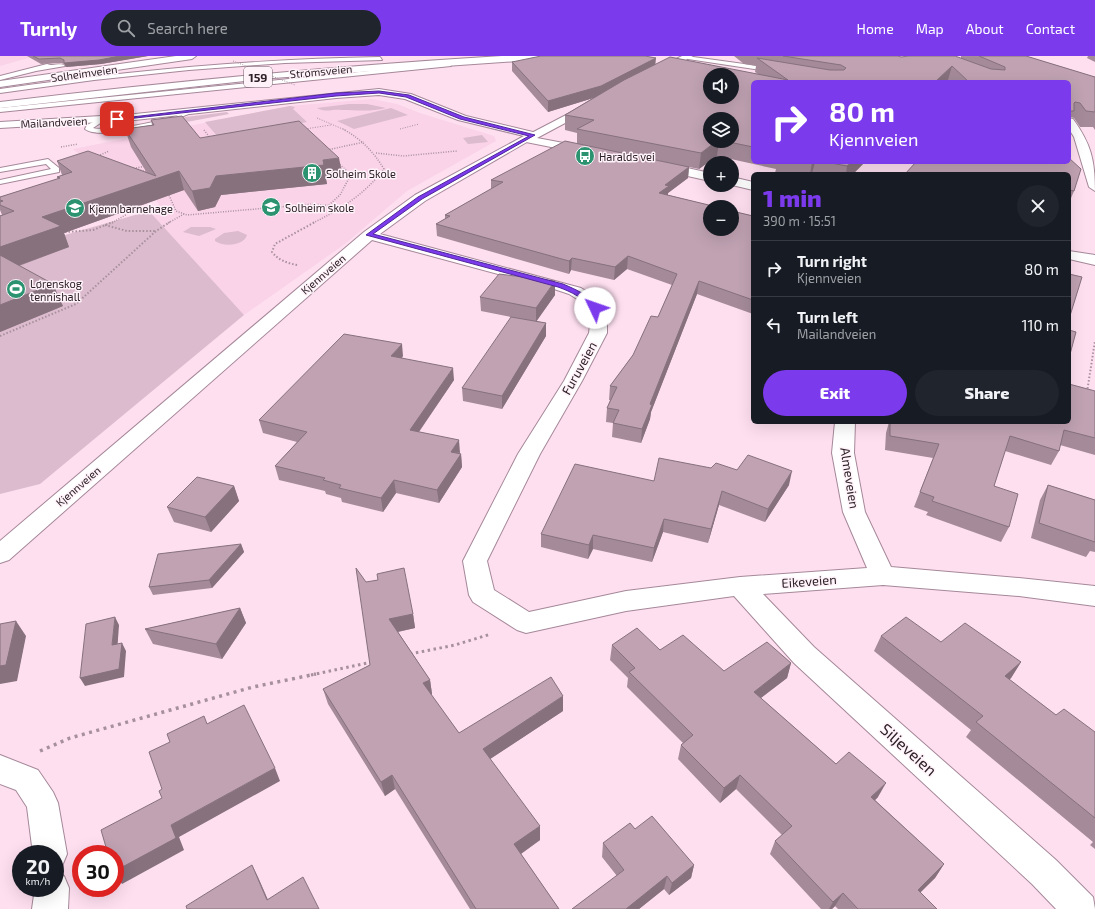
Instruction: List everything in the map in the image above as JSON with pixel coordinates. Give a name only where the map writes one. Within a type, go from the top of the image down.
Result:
[{"type":"main road","name":"Solheimveien","points":[[0,78],[167,56]]},
{"type":"main road","name":"Solheimveien","points":[[0,84],[192,56]]},
{"type":"main road","name":"Strømsveien","points":[[0,96],[165,78],[426,56]]},
{"type":"main road","name":"Strømsveien","points":[[0,105],[112,91],[270,76],[546,56]]},
{"type":"main road","points":[[644,78],[688,56]]},
{"type":"main road","name":"Mailandveien","points":[[0,125],[103,119],[336,95],[379,92],[407,96],[469,120],[529,137],[597,152]]},
{"type":"main road","name":"Kjennveien","points":[[0,554],[369,235],[420,198],[529,137],[600,100]]},
{"type":"main road","points":[[1071,124],[1080,137],[1095,186]]},
{"type":"main road","points":[[648,163],[703,175]]},
{"type":"main road","points":[[739,183],[751,186]]},
{"type":"main road","name":"Furuveien","points":[[369,235],[560,286],[582,295],[595,308],[599,318],[598,333],[573,381],[529,454],[474,561],[482,595],[526,623]]},
{"type":"main road","points":[[1071,255],[1095,260]]},
{"type":"main road","name":"Almeveien","points":[[845,424],[843,453],[854,512],[883,576]]},
{"type":"main road","name":"Eikeveien","points":[[526,623],[626,601],[740,586],[883,576],[1019,587],[1095,596]]},
{"type":"main road","name":"Siljeveien","points":[[740,586],[804,655],[1044,872],[1081,909]]},
{"type":"main road","points":[[0,769],[28,780],[42,803],[49,845]]},
{"type":"main road","points":[[50,909],[51,897]]},
{"type":"lane","points":[[688,56],[784,72]]},
{"type":"lane","points":[[0,110],[517,58]]},
{"type":"lane","points":[[0,90],[136,74],[246,64],[322,59],[380,59]]},
{"type":"lane","points":[[0,78],[40,62]]},
{"type":"lane","points":[[0,72],[47,66]]},
{"type":"lane","points":[[25,68],[62,66]]},
{"type":"lane","points":[[103,119],[89,126],[89,129],[92,132],[108,132],[170,120],[190,111]]},
{"type":"lane","points":[[0,170],[48,161],[56,170],[0,182]]},
{"type":"path","points":[[233,61],[295,85]]},
{"type":"path","points":[[302,266],[289,263],[274,255],[272,252],[275,244],[345,207],[378,179],[384,168],[376,153],[364,142],[351,133],[315,117]]},
{"type":"path","points":[[301,130],[332,125]]},
{"type":"path","points":[[202,127],[215,144]]},
{"type":"path","points":[[322,151],[364,142]]},
{"type":"path","points":[[376,153],[403,156],[449,150],[462,151]]},
{"type":"path","points":[[328,206],[340,195],[349,178],[345,168],[339,164],[333,163]]},
{"type":"path","points":[[148,165],[132,168],[152,172]]},
{"type":"path","points":[[167,190],[176,211],[185,214],[206,214],[313,204],[345,207]]},
{"type":"path","points":[[59,233],[78,232],[124,218],[135,204]]},
{"type":"path","points":[[0,216],[7,213]]},
{"type":"path","points":[[0,336],[76,304],[156,231],[185,214]]},
{"type":"path","points":[[105,225],[128,230],[156,231]]},
{"type":"path","points":[[1087,393],[1095,341]]},
{"type":"path","points":[[408,654],[455,645],[526,623]]},
{"type":"path","points":[[35,753],[70,738],[253,687],[377,661]]},
{"type":"shaded area","points":[[0,56],[35,56],[0,66]]},
{"type":"shaded area","name":"Solheim skole","points":[[372,99],[397,104],[420,113],[494,136],[496,141],[407,191],[345,244],[244,315],[149,211],[159,204],[146,187],[92,165],[73,149],[290,106]]},
{"type":"shaded area","points":[[349,104],[367,104],[386,108],[326,111],[317,108]]},
{"type":"shaded area","points":[[290,106],[295,107],[293,109],[307,122],[218,137],[205,122]]},
{"type":"shaded area","points":[[391,108],[408,115],[354,129],[337,121]]},
{"type":"shaded area","points":[[227,112],[229,114],[176,124],[185,117]]},
{"type":"shaded area","points":[[482,135],[488,142],[468,144],[463,138]]},
{"type":"shaded area","points":[[149,211],[244,315],[40,484],[0,494],[0,242],[23,247]]},
{"type":"shaded area","points":[[191,227],[210,227],[216,229],[199,236],[183,232]]},
{"type":"shaded area","points":[[238,231],[247,235],[245,239],[238,243],[228,245],[215,241],[215,239],[224,233]]},
{"type":"building","points":[[33,56],[120,56],[99,60],[64,63],[64,60],[60,58],[39,59]]},
{"type":"building","points":[[541,56],[645,56],[656,58],[601,86],[548,101],[512,62]]},
{"type":"building","points":[[783,56],[955,56],[991,69],[1005,70],[1005,67],[979,56],[1026,56],[1095,77],[1095,112],[1086,111],[1080,103],[1075,102],[1074,111],[1071,111],[1071,80],[967,80],[952,66],[937,80],[788,80],[757,58],[830,70],[844,70],[846,68],[841,65]]},
{"type":"building","points":[[670,57],[726,68],[703,68],[703,104],[739,104],[739,70],[788,80],[751,80],[751,147],[739,144],[739,112],[703,112],[703,148],[708,148],[701,153],[577,129],[594,120],[565,115],[624,80]]},
{"type":"building","points":[[182,116],[200,138],[299,121],[339,158],[323,160],[324,165],[216,176],[210,188],[192,191],[179,171],[42,217],[61,226],[0,247],[0,216],[14,211],[0,205],[0,202],[3,201],[0,200],[0,197],[60,178],[57,177],[72,172],[57,161],[88,151],[156,176],[125,129],[154,125],[151,120]]},
{"type":"building","points":[[565,141],[689,167],[665,185],[669,186],[659,193],[703,204],[703,236],[739,236],[739,213],[751,216],[751,299],[699,281],[650,404],[652,405],[642,429],[613,423],[619,410],[607,408],[617,387],[610,386],[633,355],[651,316],[658,317],[677,274],[628,256],[615,267],[572,258],[569,261],[436,224],[450,216],[445,215],[503,182],[491,180]]},
{"type":"building","points":[[1071,160],[1081,169],[1074,191],[1071,190],[1071,172],[907,172],[914,164],[1071,164]]},
{"type":"building","points":[[836,164],[850,164],[847,166]]},
{"type":"building","points":[[0,255],[53,284],[0,305]]},
{"type":"building","points":[[499,274],[555,281],[536,308],[480,297]]},
{"type":"building","points":[[1071,274],[1082,277],[1071,313]]},
{"type":"building","points":[[511,317],[546,323],[502,396],[462,388]]},
{"type":"building","points":[[1071,331],[1076,332],[1071,351]]},
{"type":"building","points":[[344,334],[402,344],[391,356],[453,368],[410,430],[459,440],[451,452],[461,454],[437,490],[394,480],[381,498],[339,488],[341,485],[323,480],[325,478],[275,466],[307,432],[259,420]]},
{"type":"building","points":[[1071,385],[1095,391],[1095,438],[1064,430],[1059,451],[1010,436],[994,486],[1018,494],[1009,527],[932,501],[934,497],[920,492],[939,444],[890,436],[890,424],[1071,424]]},
{"type":"building","points":[[748,455],[792,471],[768,509],[722,491],[711,529],[664,519],[654,548],[593,535],[589,545],[541,534],[575,464],[654,481],[659,458],[711,468],[716,463],[737,470]]},
{"type":"building","points":[[197,477],[234,486],[205,517],[167,507]]},
{"type":"building","points":[[1048,485],[1095,500],[1095,542],[1039,523]]},
{"type":"building","points":[[241,544],[209,580],[149,587],[158,554]]},
{"type":"building","points":[[356,568],[366,582],[378,580],[377,574],[404,568],[413,614],[389,619],[430,680],[423,683],[459,733],[551,677],[563,696],[483,749],[540,826],[514,844],[559,909],[476,909],[392,775],[381,782],[323,689],[370,665]]},
{"type":"building","points":[[240,608],[216,644],[145,629]]},
{"type":"building","points":[[115,617],[112,645],[122,643],[119,669],[80,678],[86,624]]},
{"type":"building","points":[[906,617],[941,642],[965,623],[1021,662],[1005,676],[1056,715],[1064,709],[1095,732],[1095,818],[976,722],[983,716],[881,636]]},
{"type":"building","points":[[16,621],[6,665],[0,666],[0,624]]},
{"type":"building","points":[[637,628],[660,650],[683,635],[724,671],[767,642],[791,663],[754,692],[836,764],[849,752],[886,783],[871,797],[944,864],[918,890],[937,909],[858,909],[843,893],[833,902],[775,841],[792,826],[740,775],[724,788],[681,745],[693,735],[629,672],[635,668],[612,645]]},
{"type":"building","points":[[244,705],[275,768],[171,825],[176,838],[124,866],[124,845],[105,845],[101,830],[162,798],[159,791],[162,789],[149,752],[170,742],[167,734],[204,716],[207,724]]},
{"type":"building","points":[[652,816],[694,865],[672,883],[667,876],[626,909],[572,909],[624,870],[603,843],[630,823],[635,829]]},
{"type":"building","points":[[252,865],[267,900],[303,877],[319,909],[187,909],[186,906]]},
{"type":"place","name":"Haralds vei","points":[[585,156]]},
{"type":"place","name":"Solheim Skole","points":[[312,173]]},
{"type":"place","name":"Solheim skole","points":[[271,207]]},
{"type":"place","name":"Kjenn barnehage","points":[[75,208]]},
{"type":"place","name":"Lørenskog tennishall","points":[[16,289]]},
{"type":"route","points":[[117,119],[352,93],[379,92],[400,94],[462,118],[505,130],[533,135],[420,198],[400,211],[369,235],[410,244],[560,286],[575,291],[588,299],[595,308]]}]
